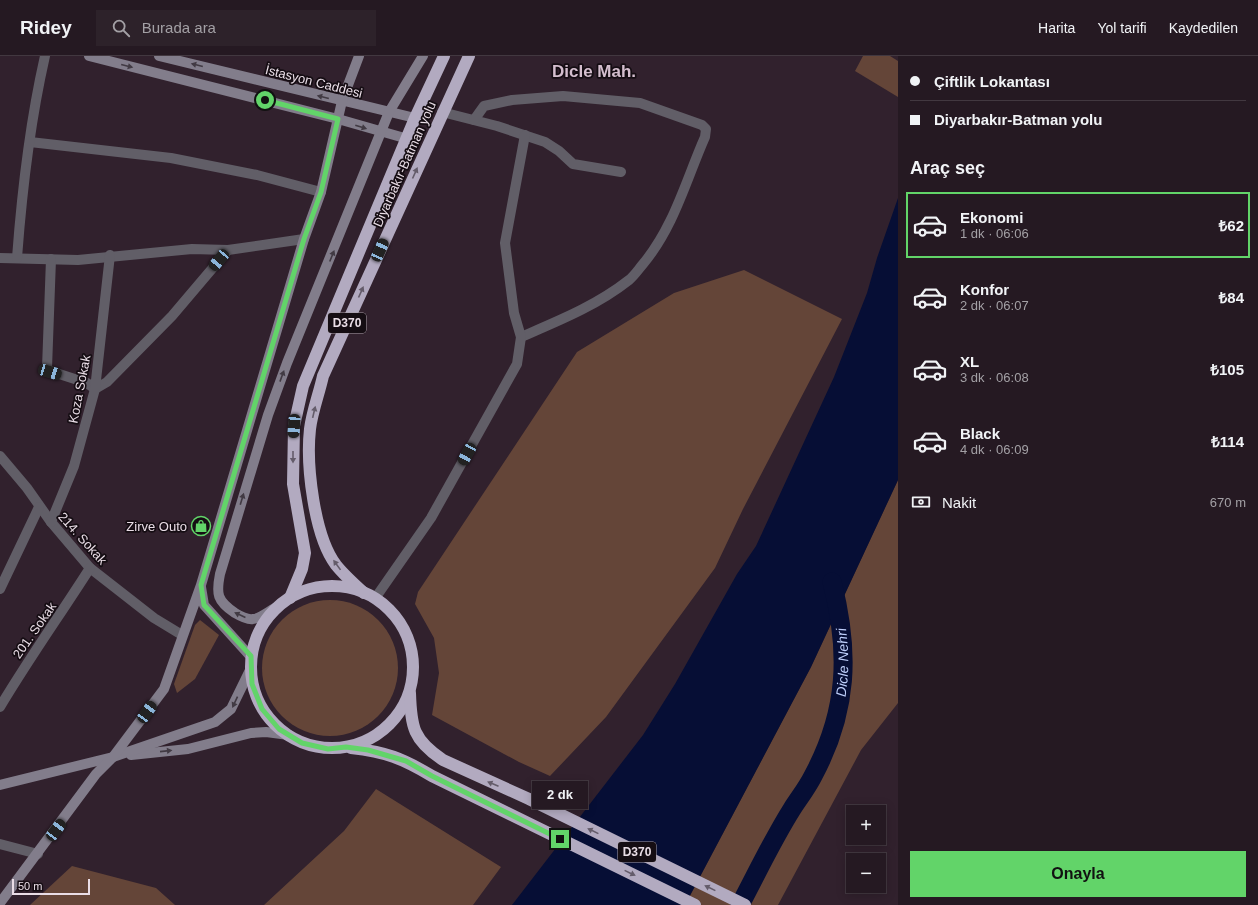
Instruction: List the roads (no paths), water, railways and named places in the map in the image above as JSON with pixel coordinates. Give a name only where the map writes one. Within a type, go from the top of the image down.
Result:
[{"type":"highway","name":"Diyarbakır-Batman yolu","points":[[290,598],[302,569],[305,553],[293,484],[293,445],[297,406],[307,373],[408,139],[415,118],[444,56]]},
{"type":"highway","name":"Diyarbakır-Batman yolu","points":[[364,592],[335,564],[324,542],[316,513],[310,481],[310,430],[323,376],[442,112],[469,56]]},
{"type":"highway","points":[[324,585],[351,587],[376,597],[396,615],[409,639],[414,666],[410,692],[398,716],[378,734],[354,746],[328,749],[302,743],[279,729],[262,709],[252,684],[252,661],[259,630],[275,608],[298,593],[324,585]]},
{"type":"highway","name":"D370","points":[[410,692],[412,726],[420,740],[430,752],[477,777],[529,799],[745,905]]},
{"type":"highway","name":"D370","points":[[346,747],[388,754],[406,761],[432,776],[696,905]]},
{"type":"street","points":[[17,258],[21,202],[45,56]]},
{"type":"street","points":[[89,56],[338,119],[408,139]]},
{"type":"street","name":"İstasyon Caddesi","points":[[159,56],[415,118]]},
{"type":"street","points":[[0,903],[38,854],[96,774],[113,757],[164,689],[201,585],[304,239],[321,192],[342,101],[359,56]]},
{"type":"street","points":[[275,608],[253,620],[235,613],[220,601],[217,589],[220,574],[268,415],[287,363],[389,112],[423,56]]},
{"type":"street","points":[[474,120],[484,106],[512,100],[563,96],[640,103],[702,125],[706,129],[705,137],[684,193],[655,250],[629,280],[586,308],[521,337]]},
{"type":"street","points":[[442,112],[474,120],[545,142],[559,151],[573,164],[621,172]]},
{"type":"street","points":[[376,597],[431,518],[517,364],[521,337],[514,313],[505,243],[525,135]]},
{"type":"street","points":[[30,142],[78,149],[112,150],[171,158],[257,175],[321,192]]},
{"type":"street","points":[[0,258],[78,260],[110,255],[192,249],[228,250],[304,239]]},
{"type":"street","points":[[51,259],[47,368],[50,372],[87,383],[95,389],[107,382],[172,316],[228,250]]},
{"type":"street","name":"Koza Sokak","points":[[51,522],[74,466],[95,389],[110,255]]},
{"type":"street","name":"214. Sokak","points":[[0,456],[27,488],[51,522],[90,568],[154,618],[182,635]]},
{"type":"street","points":[[0,589],[39,507]]},
{"type":"street","name":"201. Sokak","points":[[0,707],[24,666],[57,621],[90,568]]},
{"type":"street","points":[[0,784],[113,757],[215,722],[231,709],[252,661],[204,605],[201,585]]},
{"type":"street","points":[[113,757],[188,749],[251,733],[266,732],[289,735]]},
{"type":"street","points":[[0,844],[38,854]]},
{"type":"water","points":[[898,198],[898,480],[811,667],[685,905],[512,905],[643,735],[675,684],[737,574],[756,546],[834,377],[867,293],[877,258]]},
{"type":"waterway","name":"Dicle Nehri","points":[[740,905],[778,832],[813,776],[825,752],[833,728],[839,705],[843,657],[842,633],[832,582]]},
{"type":"place","name":"Zirve Outo","points":[[201,526]]},
{"type":"district","name":"Dicle Mah.","points":[[594,71]]}]
